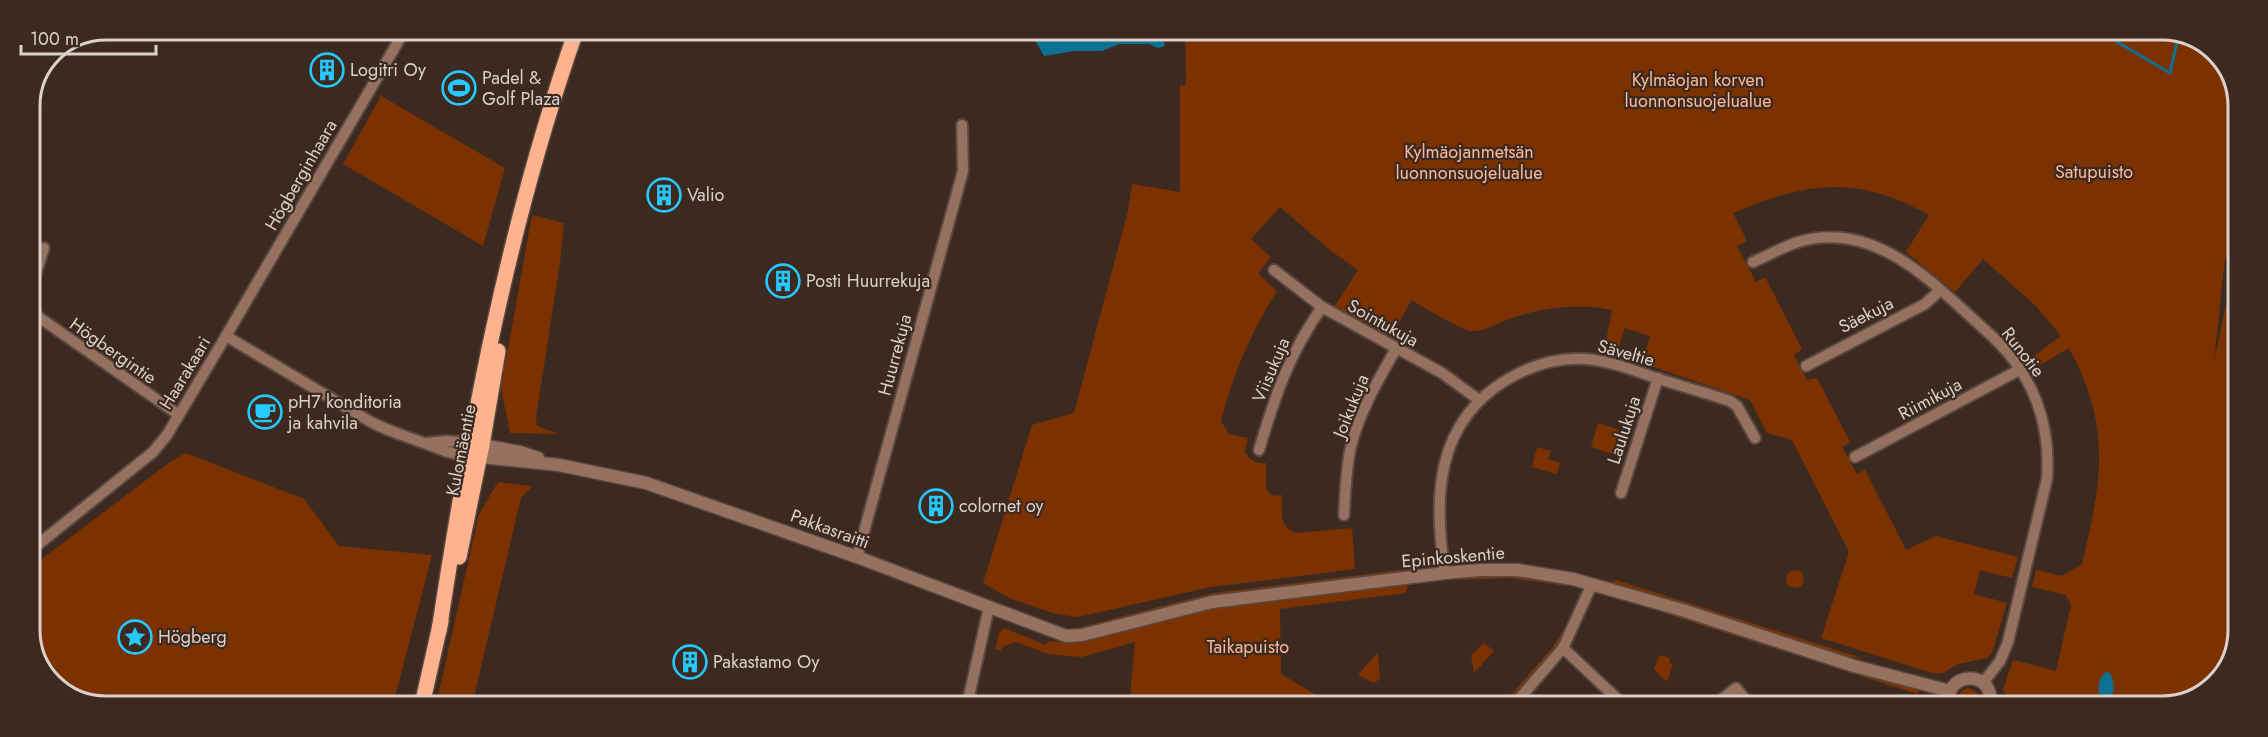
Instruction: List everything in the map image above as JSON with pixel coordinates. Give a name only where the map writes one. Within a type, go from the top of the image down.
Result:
[{"type":"main road","name":"Kulomäentie","points":[[424,696],[465,535],[485,369],[517,228],[542,137],[573,40]]},
{"type":"street","name":"Högberginhaara","points":[[226,336],[399,40]]},
{"type":"street","name":"Huurrekuja","points":[[857,557],[963,171],[962,125]]},
{"type":"street","name":"Runotie","points":[[1753,262],[1795,243],[1843,238],[1862,242],[1891,253],[1994,339],[2020,369],[2036,397],[2048,451],[2047,479],[2008,642],[2000,661],[1983,683]]},
{"type":"street","points":[[40,260],[44,248]]},
{"type":"street","name":"Sointukuja","points":[[1274,270],[1322,307],[1442,373],[1479,400]]},
{"type":"street","name":"Säekuja","points":[[1806,366],[1925,304],[1939,291]]},
{"type":"street","name":"Viisukuja","points":[[1259,450],[1286,369],[1305,332],[1322,307]]},
{"type":"street","name":"Högbergintie","points":[[40,318],[179,415]]},
{"type":"street","name":"Haarakaari","points":[[41,542],[153,452],[167,435],[226,336],[371,422],[396,434],[425,443],[446,441],[475,450]]},
{"type":"street","name":"Joikukuja","points":[[1344,515],[1349,458],[1356,430],[1368,399],[1396,349]]},
{"type":"street","name":"Säveltie","points":[[1445,573],[1439,497],[1441,473],[1453,437],[1479,400],[1492,388],[1522,371],[1539,364],[1556,361],[1578,359],[1606,362],[1730,401],[1737,406],[1755,438]]},
{"type":"street","name":"Riimikuja","points":[[1855,458],[2020,369]]},
{"type":"street","name":"Laulukuja","points":[[1621,493],[1658,378]]},
{"type":"street","name":"Pakkasraitti","points":[[475,450],[646,483],[857,557],[989,607]]},
{"type":"street","name":"Epinkoskentie","points":[[989,607],[1051,632],[1075,636],[1212,602],[1445,573],[1518,570],[1550,574],[1592,584],[1682,610],[1854,666],[1950,691]]},
{"type":"street","points":[[1522,696],[1563,648],[1592,584]]},
{"type":"street","points":[[969,696],[989,607]]},
{"type":"street","points":[[1563,648],[1614,696]]},
{"type":"street","points":[[1949,696],[1950,691],[1962,680],[1977,679],[1988,689],[1989,696]]},
{"type":"street","points":[[1726,696],[1736,688],[1743,696]]},
{"type":"green space","points":[[1185,40],[2162,40],[2191,47],[2205,57],[2219,73],[2227,102],[2227,258],[2225,258],[2214,361],[2227,298],[2228,631],[2221,660],[2202,683],[2191,690],[2170,696],[2008,696],[2003,690],[2013,660],[2056,671],[2071,605],[2066,595],[2032,587],[2036,570],[2062,576],[2082,564],[2098,480],[2099,454],[2092,403],[2069,348],[2032,370],[2027,361],[2061,336],[2036,306],[1983,259],[1955,292],[1906,252],[1929,215],[1878,193],[1854,188],[1808,189],[1785,194],[1733,213],[1747,241],[1737,246],[1756,282],[1765,277],[1802,349],[1794,355],[1807,380],[1817,378],[1850,442],[1842,447],[1857,474],[1865,470],[1906,550],[1936,536],[2018,557],[2012,578],[1980,570],[1974,594],[2007,603],[1992,653],[1987,658],[1958,664],[1943,673],[1935,674],[1821,638],[1849,552],[1792,440],[1767,433],[1750,400],[1642,363],[1650,336],[1625,328],[1616,355],[1604,352],[1612,310],[1587,307],[1549,309],[1472,331],[1451,323],[1411,300],[1391,339],[1334,307],[1358,270],[1330,250],[1280,207],[1251,239],[1271,257],[1259,274],[1277,291],[1244,354],[1221,421],[1229,434],[1248,438],[1245,452],[1253,461],[1266,463],[1266,489],[1273,496],[1282,495],[1284,523],[1291,531],[1296,533],[1352,528],[1355,569],[1211,587],[1078,617],[1056,614],[1009,598],[983,583],[1032,425],[1074,413],[1128,211],[1132,184],[1180,192],[1180,85],[1186,85]]},
{"type":"green space","points":[[381,96],[505,168],[483,246],[343,164]]},
{"type":"green space","points":[[532,215],[564,223],[536,417],[537,426],[559,434],[510,433],[501,388]]},
{"type":"green space","points":[[1598,423],[1629,433],[1621,457],[1591,447]]},
{"type":"green space","points":[[1537,447],[1551,451],[1548,459],[1560,463],[1557,474],[1532,467]]},
{"type":"green space","points":[[186,453],[304,499],[339,546],[432,555],[395,696],[98,696],[81,692],[57,674],[45,656],[42,644],[41,560],[170,462]]},
{"type":"green space","points":[[498,482],[532,486],[521,498],[474,696],[438,696],[479,514]]},
{"type":"green space","points":[[1417,568],[1420,570],[1082,630],[1081,627],[1213,593]]},
{"type":"green space","points":[[1791,570],[1799,570],[1804,575],[1802,586],[1791,588],[1786,583],[1786,575]]},
{"type":"green space","points":[[1509,575],[1551,580],[1570,585],[1509,578],[1464,580],[1463,576]]},
{"type":"green space","points":[[1616,580],[1862,658],[1841,656],[1613,583]]},
{"type":"green space","name":"Taikapuisto","points":[[1408,583],[1406,593],[1280,609],[1281,674],[1318,696],[1130,696],[1135,642],[1081,657],[1048,654],[1016,642],[1002,647],[1001,651],[995,649],[999,633],[1004,628],[1046,645],[1048,641],[1074,643],[1213,607]]},
{"type":"green space","points":[[1581,596],[1561,643],[1515,696],[1510,696],[1552,648],[1566,626]]},
{"type":"green space","points":[[1667,614],[1684,616],[1920,689],[1917,694]]},
{"type":"green space","points":[[1484,643],[1494,651],[1474,673],[1471,655]]},
{"type":"green space","points":[[1378,652],[1380,679],[1374,683],[1358,675]]},
{"type":"green space","points":[[1660,655],[1670,658],[1669,663],[1673,664],[1668,679],[1665,681],[1654,669]]},
{"type":"green space","points":[[1969,688],[1978,693],[1978,696],[1959,696],[1962,691]]},
{"type":"water","points":[[1035,40],[1163,40],[1165,46],[1158,48],[1149,44],[1119,44],[1102,51],[1075,51],[1044,56]]},
{"type":"water","points":[[2108,671],[2111,675],[2112,696],[2101,696],[2099,692],[2099,683]]},
{"type":"waterway","points":[[2114,40],[2170,73],[2177,43]]},
{"type":"place","name":"Logitri Oy","points":[[327,70]]},
{"type":"place","name":"Padel & Golf Plaza","points":[[459,88]]},
{"type":"place","name":"Valio","points":[[664,195]]},
{"type":"place","name":"Posti Huurrekuja","points":[[783,281]]},
{"type":"place","name":"pH7 konditoria ja kahvila","points":[[265,412]]},
{"type":"place","name":"colornet oy","points":[[936,506]]},
{"type":"place","name":"Högberg","points":[[135,637]]},
{"type":"place","name":"Pakastamo Oy","points":[[690,662]]},
{"type":"park label","name":"Kylmäojan korven luonnonsuojelualue","points":[[1698,90]]},
{"type":"park label","name":"Kylmäojanmetsän luonnonsuojelualue","points":[[1469,162]]},
{"type":"park label","name":"Satupuisto","points":[[2094,172]]}]
